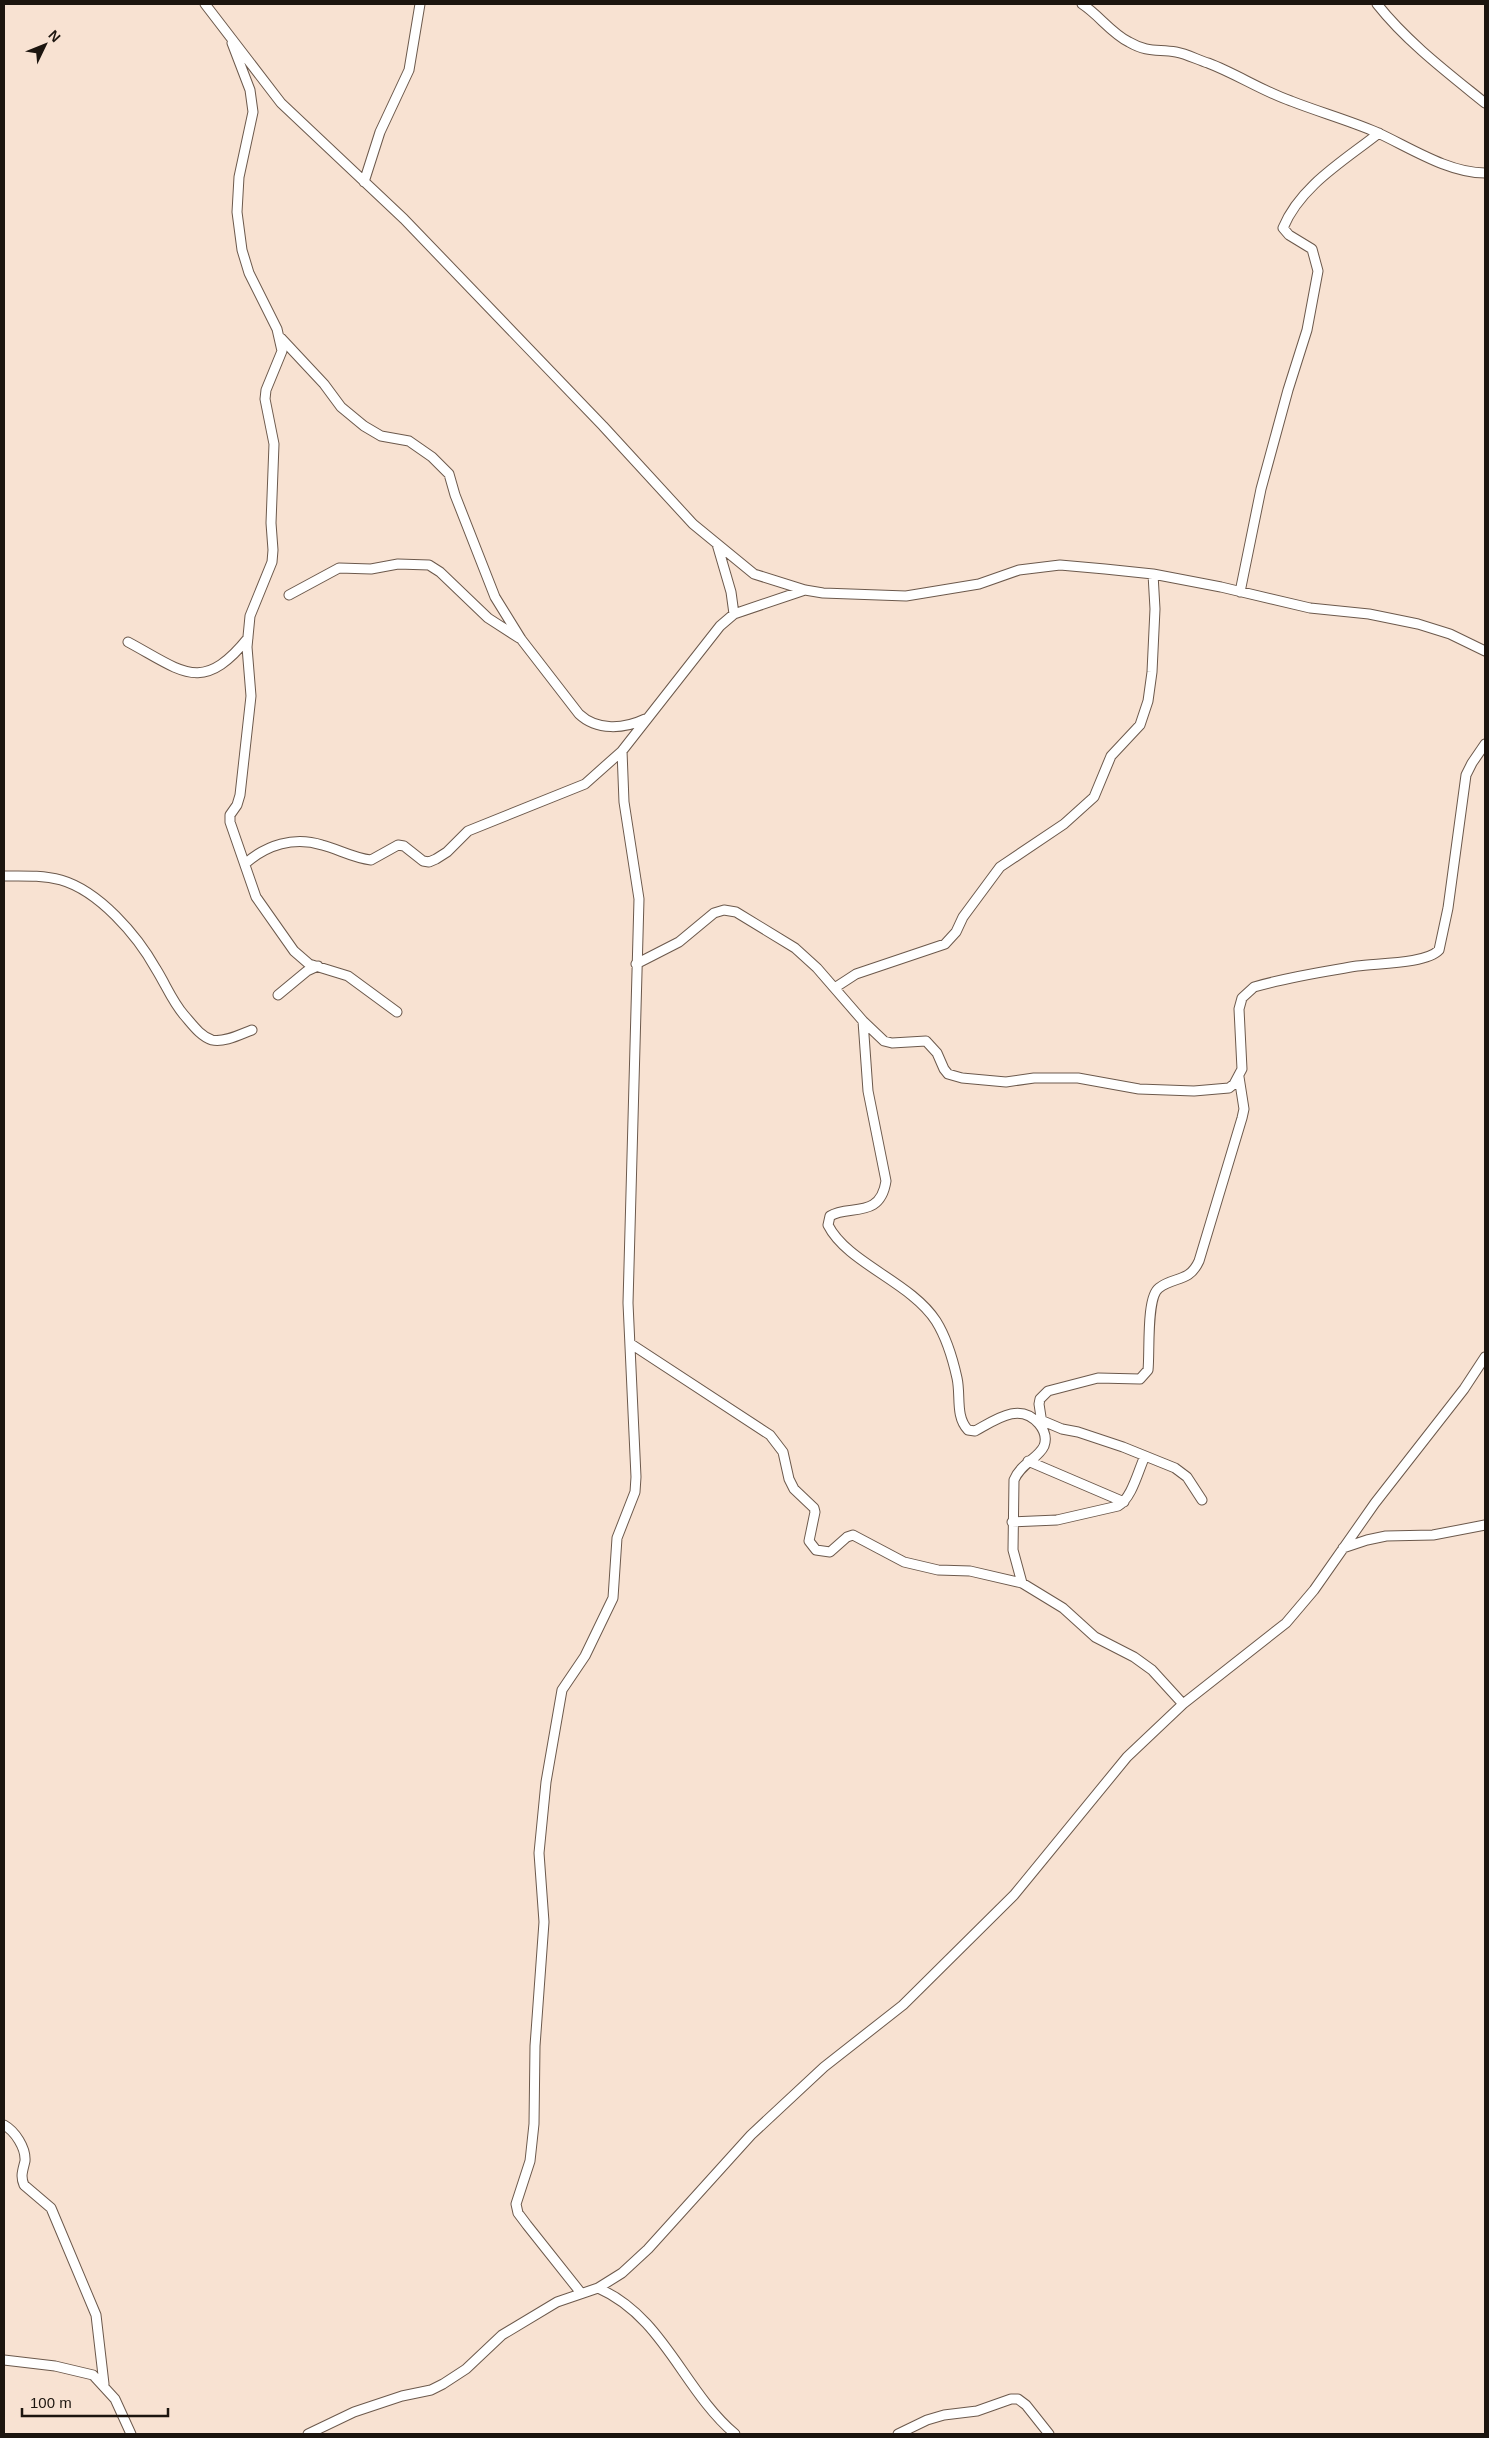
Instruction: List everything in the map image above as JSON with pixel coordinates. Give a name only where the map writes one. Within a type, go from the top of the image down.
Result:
[{"type":"street","points":[[205,4],[281,103],[404,219],[491,308],[693,524],[754,574],[805,590],[844,594],[906,596],[979,584],[1019,570],[1060,565],[1154,574],[1310,608],[1369,614],[1418,624],[1450,634],[1485,650]]},
{"type":"street","points":[[364,182],[380,132],[409,70],[420,4]]},
{"type":"street","points":[[1082,4],[1094,12],[1111,30],[1127,42],[1141,48],[1156,52],[1176,52],[1290,101],[1343,118],[1379,133],[1410,150],[1462,169],[1485,173]]},
{"type":"street","points":[[1378,4],[1401,30],[1441,67],[1485,103]]},
{"type":"street","points":[[228,33],[253,101],[253,112],[239,177],[237,212],[242,250],[249,274],[280,338],[327,387],[341,407],[364,426],[381,436],[412,442],[446,470],[451,478],[455,495],[495,597],[521,640],[586,721],[595,725],[622,727],[630,726],[648,717]]},
{"type":"street","points":[[1240,592],[1261,489],[1288,390],[1307,330],[1318,271],[1312,249],[1285,232],[1284,228],[1292,212],[1310,190],[1379,133]]},
{"type":"street","points":[[280,338],[281,358],[266,390],[265,399],[274,444],[272,562],[251,610],[248,637],[251,696],[247,746],[238,802],[230,816],[256,897],[298,955],[309,964],[348,976],[397,1012]]},
{"type":"street","points":[[717,544],[731,592],[734,614]]},
{"type":"street","points":[[289,595],[339,568],[371,569],[398,564],[429,566],[440,572],[488,618],[521,640]]},
{"type":"street","points":[[836,987],[856,974],[945,944],[956,932],[963,917],[1000,866],[1064,824],[1094,797],[1107,763],[1120,746],[1136,731],[1148,701],[1156,609],[1154,574]]},
{"type":"street","points":[[245,864],[262,850],[279,844],[299,842],[320,844],[371,860],[398,845],[404,846],[423,861],[429,862],[447,852],[468,830],[585,784],[622,751],[720,626],[734,614],[805,590]]},
{"type":"street","points":[[128,642],[186,672],[199,674],[224,664],[248,637]]},
{"type":"street","points":[[636,964],[679,942],[714,912],[724,910],[736,912],[795,948],[836,987],[877,1036],[892,1044],[926,1041],[937,1052],[948,1074],[962,1078],[1006,1082],[1034,1078],[1078,1078],[1139,1089],[1194,1091],[1228,1088],[1238,1077],[1242,1069],[1239,1009],[1242,998],[1254,987],[1359,966],[1423,958],[1440,950],[1451,889],[1466,775],[1478,752],[1485,744]]},
{"type":"street","points":[[581,2293],[522,2219],[516,2204],[530,2161],[533,2139],[535,2046],[544,1922],[539,1853],[547,1772],[562,1690],[585,1656],[612,1598],[617,1538],[635,1492],[636,1477],[628,1303],[628,1247],[635,1077],[639,891],[624,802],[622,751]]},
{"type":"street","points":[[4,876],[35,876],[61,880],[83,890],[101,902],[129,932],[156,969],[165,988],[179,1008],[206,1037],[218,1041],[252,1030]]},
{"type":"street","points":[[278,995],[307,971],[318,966]]},
{"type":"street","points":[[863,1021],[868,1091],[886,1181],[885,1189],[874,1204],[857,1211],[835,1213],[827,1221],[828,1225],[838,1238],[885,1277],[907,1291],[936,1321],[954,1366],[958,1380],[960,1417],[968,1430],[974,1431],[1013,1412],[1028,1415],[1043,1426],[1062,1429],[1123,1447],[1185,1474],[1202,1500]]},
{"type":"street","points":[[1022,1583],[1013,1550],[1014,1480],[1018,1471],[1044,1445],[1039,1401],[1048,1391],[1098,1378],[1115,1377],[1131,1380],[1140,1379],[1146,1374],[1150,1355],[1152,1298],[1158,1288],[1187,1277],[1196,1268],[1226,1175],[1244,1109],[1238,1077]]},
{"type":"street","points":[[631,1344],[702,1392],[762,1429],[777,1443],[783,1452],[789,1479],[794,1489],[814,1508],[815,1512],[809,1541],[816,1550],[830,1552],[847,1537],[853,1535],[904,1562],[938,1570],[970,1571],[1022,1583],[1063,1608],[1095,1637],[1134,1657],[1152,1670],[1183,1704]]},
{"type":"street","points":[[308,2434],[362,2409],[402,2396],[431,2390],[443,2384],[466,2369],[502,2335],[557,2302],[598,2288],[622,2273],[648,2249],[750,2135],[824,2067],[903,2005],[969,1942],[1014,1895],[1127,1757],[1183,1704],[1286,1623],[1314,1590],[1375,1502],[1464,1389],[1485,1357]]},
{"type":"street","points":[[1012,1522],[1057,1520],[1118,1506],[1124,1502],[1145,1456]]},
{"type":"street","points":[[1028,1461],[1124,1502]]},
{"type":"street","points":[[1343,1549],[1367,1540],[1386,1536],[1433,1535],[1485,1525]]},
{"type":"street","points":[[4,2125],[13,2132],[24,2153],[22,2174],[24,2185],[51,2208],[96,2315],[104,2384]]},
{"type":"street","points":[[598,2288],[629,2306],[673,2355],[706,2405],[735,2434]]},
{"type":"street","points":[[4,2360],[55,2366],[93,2375],[104,2384],[116,2399],[128,2433]]},
{"type":"street","points":[[898,2434],[927,2420],[944,2415],[977,2411],[1011,2399],[1018,2399],[1026,2405],[1049,2434]]}]
